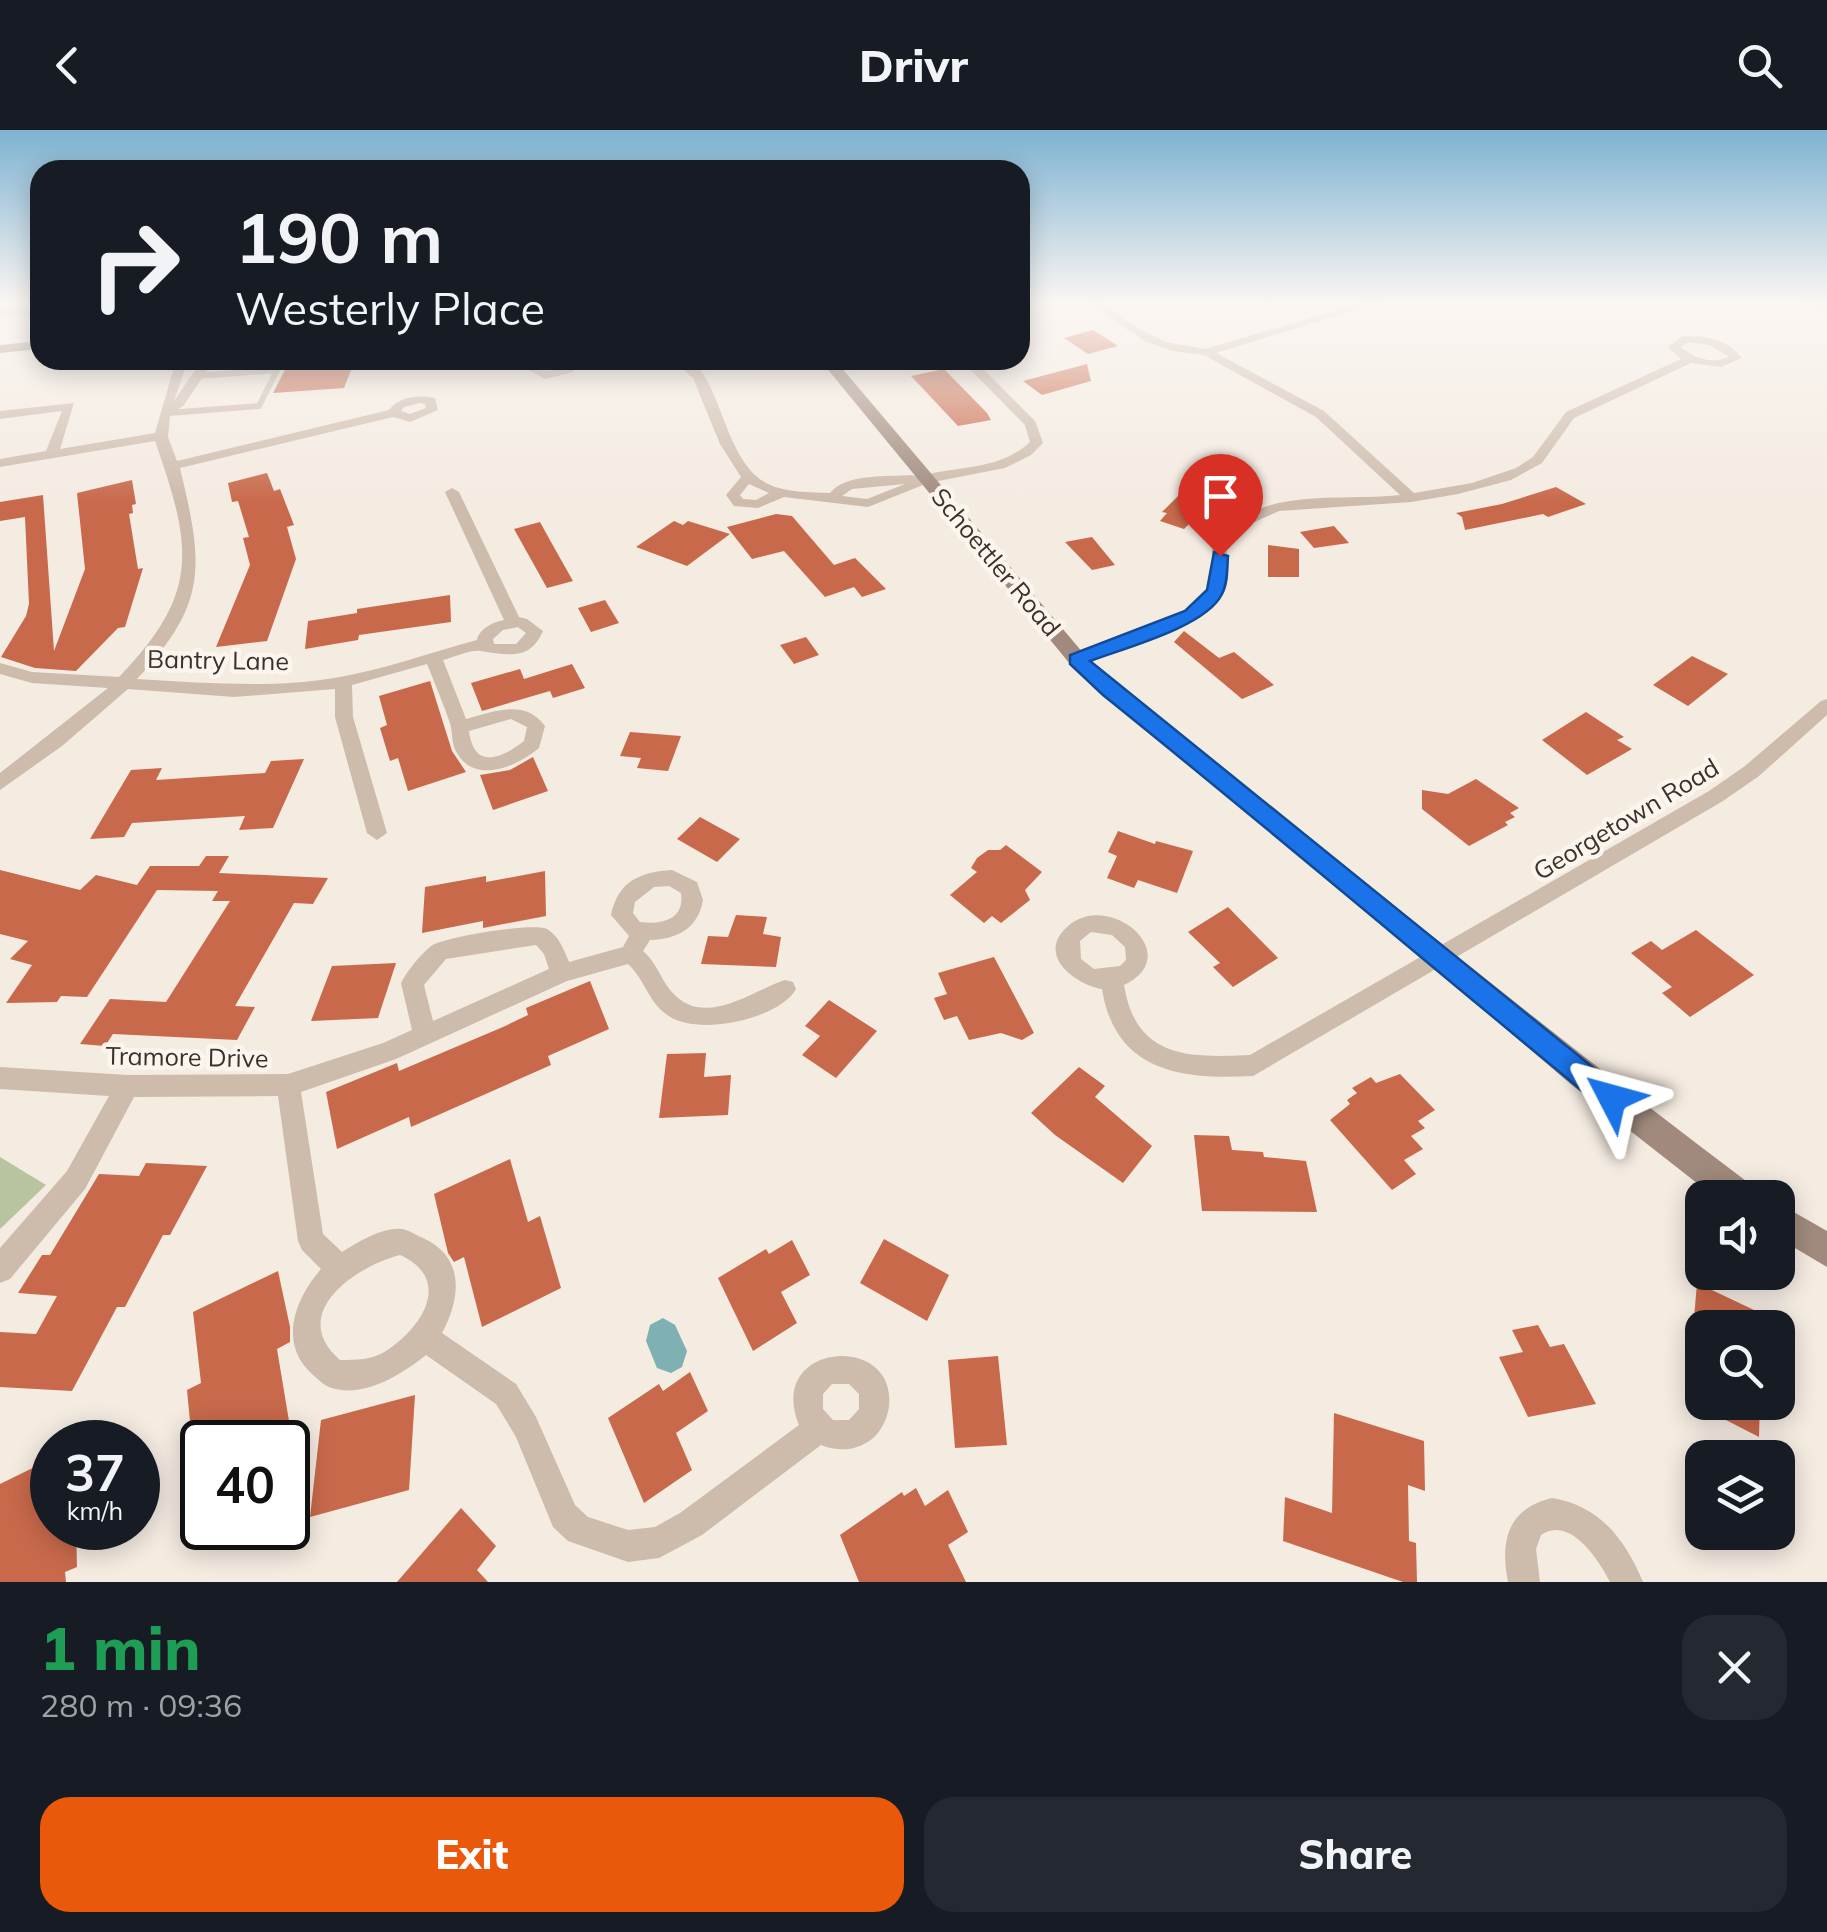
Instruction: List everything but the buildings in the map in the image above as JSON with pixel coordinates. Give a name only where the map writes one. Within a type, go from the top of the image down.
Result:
[{"type":"street","points":[[1235,368],[1320,414],[1411,498]]},
{"type":"street","points":[[1077,659],[1191,615],[1209,601],[1220,576],[1219,542],[1254,512],[1294,504],[1411,498],[1526,470],[1541,460],[1556,427],[1570,416],[1672,368]]},
{"type":"street","points":[[168,414],[166,403],[178,370]]},
{"type":"street","points":[[0,783],[127,683],[183,603],[192,564],[172,466],[160,436],[168,414],[201,370]]},
{"type":"street","points":[[535,370],[545,376],[566,370]]},
{"type":"street","points":[[693,370],[699,375],[734,463],[746,480],[779,494],[834,497],[860,504],[926,479],[994,467],[1024,456],[1036,443],[1031,424],[977,370]]},
{"type":"street","name":"Schoettler Road","points":[[835,370],[1077,659],[1110,690],[1358,888],[1439,959],[1719,1180]]},
{"type":"street","points":[[0,415],[70,406],[52,454]]},
{"type":"street","points":[[172,466],[393,413]]},
{"type":"street","points":[[0,463],[160,436]]},
{"type":"street","points":[[746,480],[733,495],[739,503],[758,504],[779,494]]},
{"type":"street","name":"Bantry Lane","points":[[452,492],[513,622]]},
{"type":"street","name":"Bantry Lane","points":[[0,668],[32,677],[234,690],[344,682],[484,643],[500,652],[526,646],[535,631],[528,624],[513,622],[492,629],[484,643]]},
{"type":"street","points":[[433,657],[460,727]]},
{"type":"street","points":[[344,682],[344,717],[377,833]]},
{"type":"street","name":"Georgetown Road","points":[[1112,981],[1113,1004],[1123,1026],[1144,1050],[1176,1065],[1214,1068],[1253,1064],[1716,796],[1752,771],[1827,705]]},
{"type":"street","points":[[643,933],[630,954],[645,962],[674,1010],[688,1016],[725,1016],[785,989]]},
{"type":"street","points":[[424,1033],[412,983],[440,951],[540,936],[553,950],[562,973]]},
{"type":"street","name":"Tramore Drive","points":[[0,1078],[127,1086],[288,1085],[388,1052],[562,973],[630,954]]},
{"type":"street","points":[[288,1085],[312,1241],[338,1267]]},
{"type":"street","points":[[0,1269],[76,1180],[127,1086]]},
{"type":"street","points":[[1795,1230],[1827,1250]]},
{"type":"street","points":[[401,1242],[420,1246],[434,1257],[442,1273],[443,1294],[437,1316],[424,1338],[401,1360],[372,1375],[335,1376],[311,1354],[308,1320],[324,1283],[338,1267],[380,1244],[401,1242]]},
{"type":"street","points":[[424,1338],[506,1394],[526,1428],[564,1516],[579,1530],[628,1546],[659,1542],[691,1524],[818,1429]]},
{"type":"street","points":[[1524,1582],[1518,1564],[1523,1530],[1533,1520],[1548,1514],[1566,1516],[1594,1533],[1617,1559],[1627,1582]]},
{"type":"lane","points":[[168,414],[259,406],[278,370],[197,376]]},
{"type":"green space","points":[[0,1157],[46,1185],[0,1229]]},
{"type":"water","points":[[663,1318],[675,1325],[687,1351],[682,1367],[671,1373],[657,1368],[646,1341],[650,1325]]},
{"type":"route","points":[[1220,556],[1216,590],[1191,615],[1077,659],[1110,690],[1612,1098]]}]
